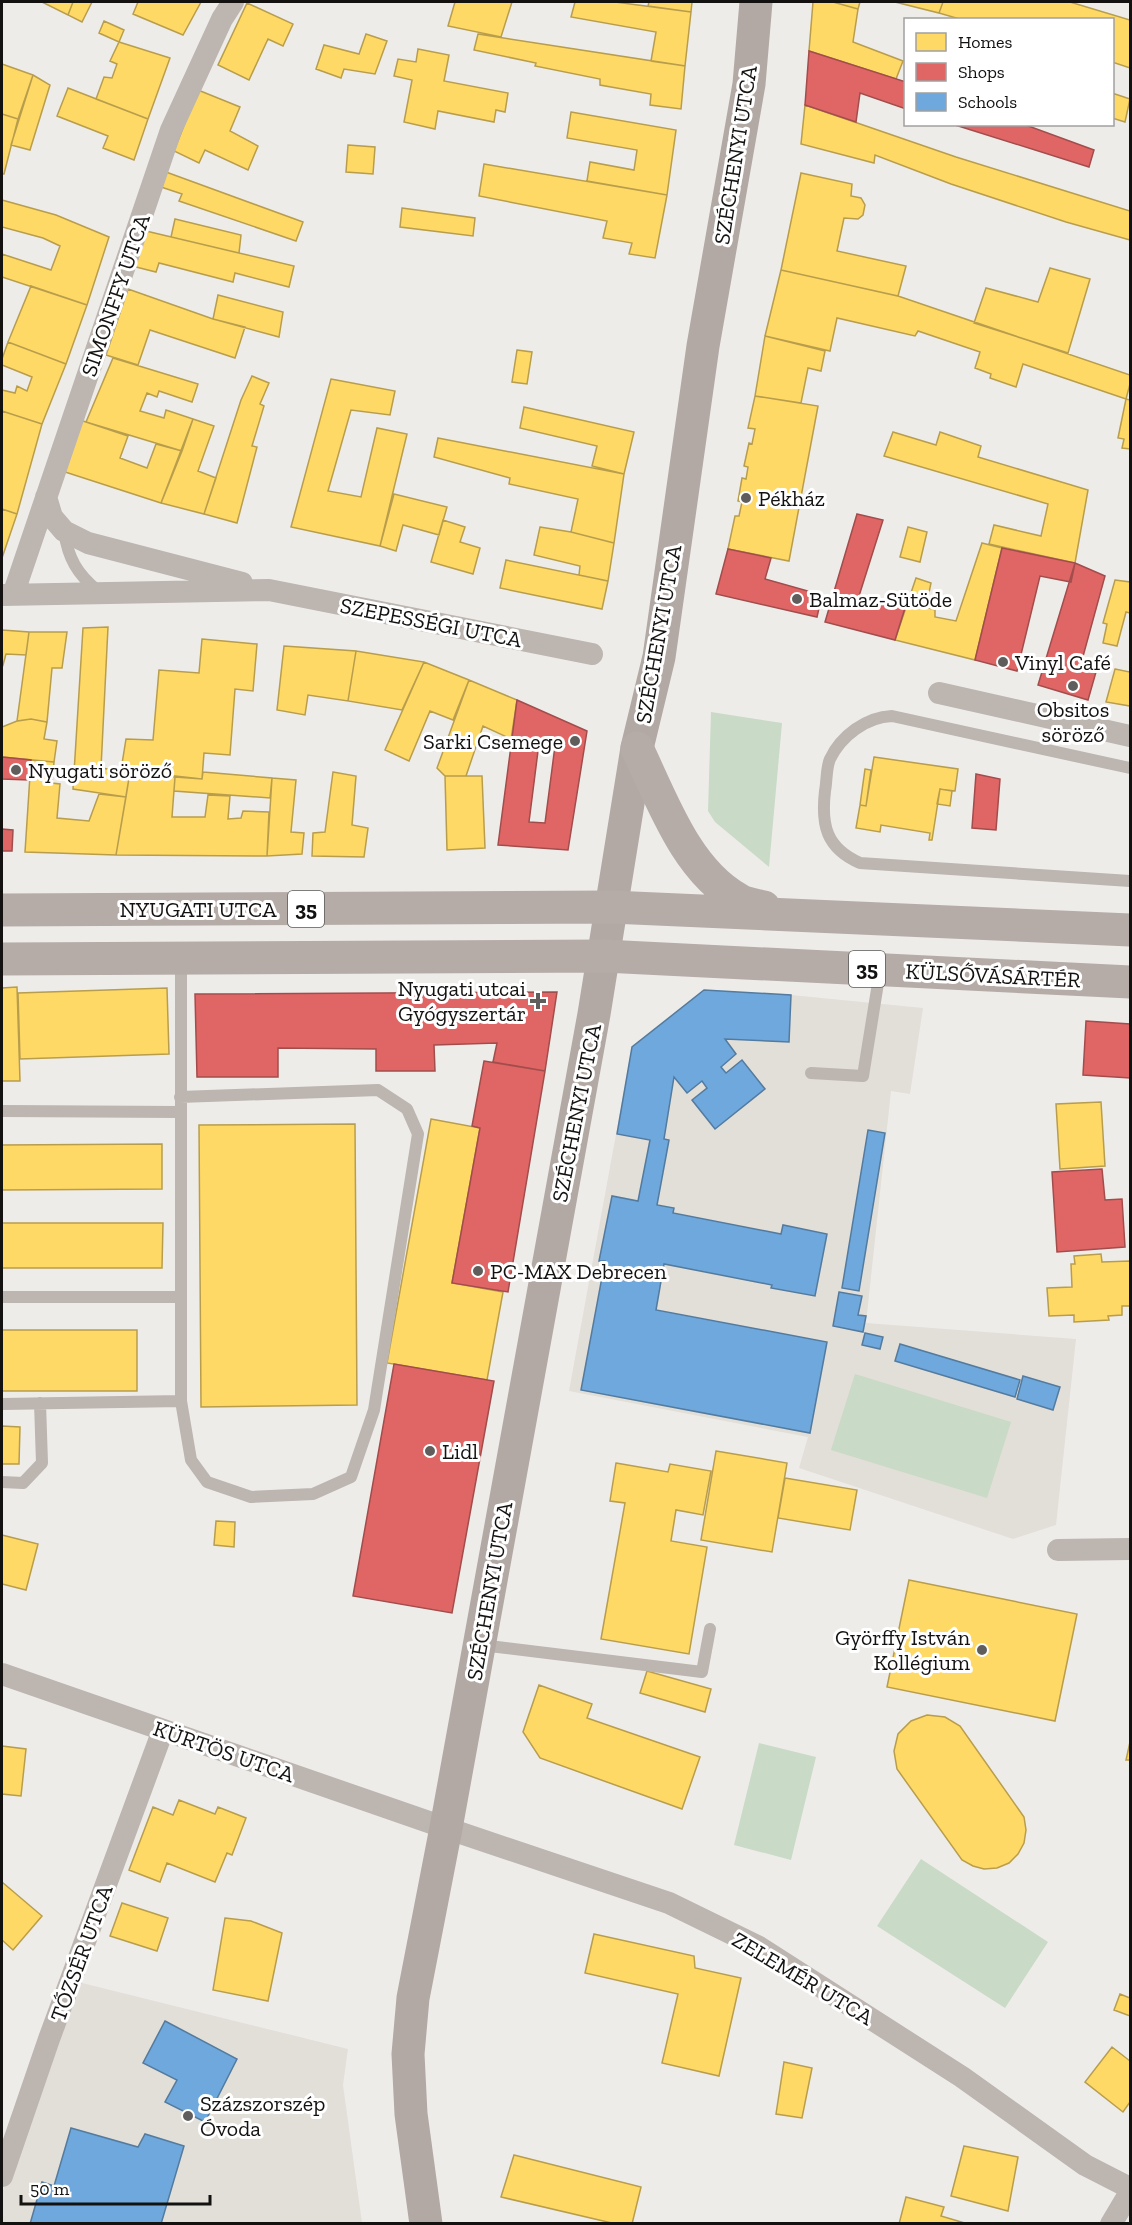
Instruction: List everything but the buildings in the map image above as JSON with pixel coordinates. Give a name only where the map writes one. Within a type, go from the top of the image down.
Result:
[{"type":"main road","points":[[637,748],[666,810],[692,857],[704,872],[739,900],[795,915]]},
{"type":"main road","name":"NYUGATI UTCA","points":[[2,910],[611,907]]},
{"type":"main road","name":"35","points":[[611,907],[1131,930]]},
{"type":"main road","name":"35","points":[[2,959],[604,956]]},
{"type":"main road","name":"KÜLSŐVÁSÁRTÉR","points":[[604,956],[1131,982]]},
{"type":"street","name":"SIMONFFY UTCA","points":[[7,596],[46,497],[171,130],[222,20],[233,2]]},
{"type":"street","name":"SZÉCHENYI UTCA","points":[[426,2223],[411,2114],[408,2054],[413,1998],[480,1644],[604,956],[637,748],[658,657],[703,346],[749,84],[756,2]]},
{"type":"street","points":[[46,497],[52,517],[64,531]]},
{"type":"street","name":"SZEPESSÉGI UTCA","points":[[64,531],[88,543],[269,590],[592,654]]},
{"type":"street","name":"SZEPESSÉGI UTCA","points":[[7,596],[99,592],[269,590]]},
{"type":"street","points":[[939,693],[1131,736]]},
{"type":"street","points":[[1058,1550],[1131,1549]]},
{"type":"street","name":"KÜRTÖS UTCA","points":[[2,1674],[446,1828]]},
{"type":"street","name":"TŐZSÉR UTCA","points":[[2,2176],[49,2039],[163,1730]]},
{"type":"street","name":"ZELEMÉR UTCA","points":[[446,1828],[669,1903],[759,1947],[962,2077],[1085,2165],[1131,2190]]},
{"type":"street","points":[[1111,2223],[1131,2190]]},
{"type":"lane","points":[[64,531],[67,549],[81,577],[99,592]]},
{"type":"lane","points":[[1131,768],[892,716],[880,716],[861,725],[842,741],[829,761],[823,808],[825,827],[833,843],[846,857],[860,863],[1131,881]]},
{"type":"lane","points":[[180,1096],[378,1090],[407,1109],[418,1134],[374,1410],[351,1477],[313,1494],[251,1497],[207,1482],[191,1460],[181,1401],[180,1096],[181,958]]},
{"type":"lane","points":[[811,1073],[863,1076],[880,970]]},
{"type":"lane","points":[[2,1111],[180,1112]]},
{"type":"lane","points":[[2,1297],[181,1297]]},
{"type":"lane","points":[[2,1404],[181,1401]]},
{"type":"lane","points":[[2,1482],[23,1483],[42,1464],[40,1403]]},
{"type":"lane","points":[[480,1644],[702,1672],[710,1629]]},
{"type":"shaded area","points":[[704,990],[791,995],[923,1008],[910,1094],[891,1091],[866,1323],[1076,1339],[1056,1525],[1013,1539],[799,1468],[808,1437],[569,1391],[632,1047]]},
{"type":"shaded area","name":"Százszorszép Óvoda","points":[[78,1982],[348,2049],[343,2085],[362,2223],[2,2223],[2,2193]]},
{"type":"green space","points":[[711,712],[782,723],[769,867],[715,822],[708,811]]},
{"type":"green space","points":[[855,1374],[1011,1422],[987,1498],[831,1450]]},
{"type":"green space","points":[[759,1743],[816,1757],[791,1860],[734,1845]]},
{"type":"green space","points":[[921,1859],[1048,1942],[1005,2008],[877,1926]]},
{"type":"place","name":"Pékház","points":[[746,498]]},
{"type":"place","name":"Balmaz-Sütöde","points":[[797,599]]},
{"type":"place","name":"Vinyl Café","points":[[1003,662]]},
{"type":"place","name":"Obsitos söröző","points":[[1073,686]]},
{"type":"place","name":"Sarki Csemege","points":[[575,741]]},
{"type":"place","name":"Nyugati söröző","points":[[16,770]]},
{"type":"place","name":"Nyugati utcai Gyógyszertár","points":[[538,1001]]},
{"type":"place","name":"PC-MAX Debrecen","points":[[478,1271]]},
{"type":"place","name":"Lidl","points":[[430,1451]]},
{"type":"place","name":"Györffy István Kollégium","points":[[982,1650]]},
{"type":"place","name":"Százszorszép Óvoda","points":[[188,2116]]}]
